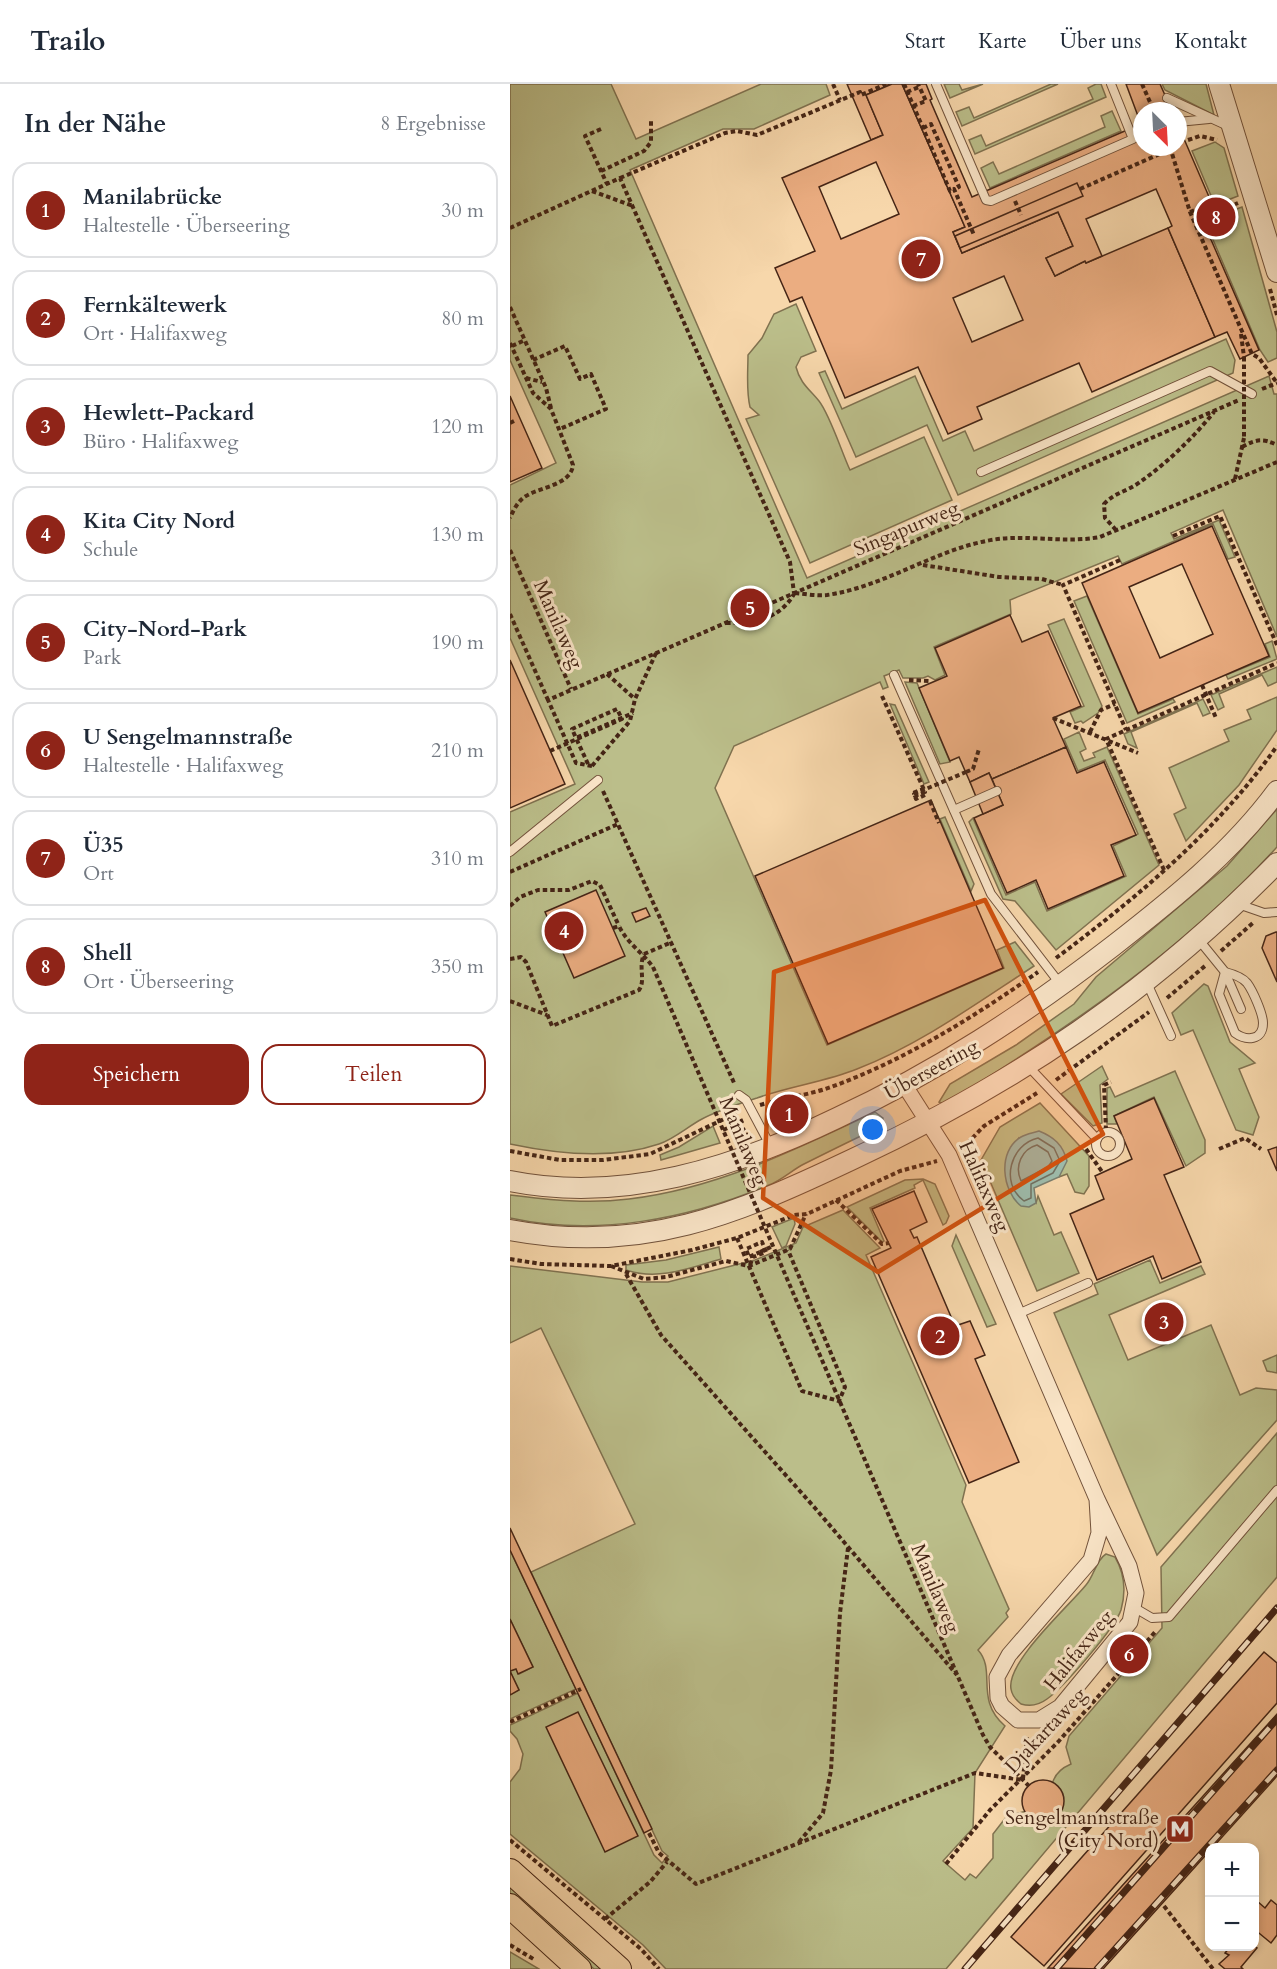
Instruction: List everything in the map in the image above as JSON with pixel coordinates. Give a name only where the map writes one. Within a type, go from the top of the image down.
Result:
[{"type":"main road","points":[[510,1871],[619,1969]]},
{"type":"main road","points":[[510,1906],[579,1969]]},
{"type":"street","points":[[1219,84],[1229,135],[1277,272]]},
{"type":"street","name":"Überseering","points":[[510,1181],[566,1188],[626,1186],[702,1171],[772,1149],[905,1086],[983,1040],[1062,986],[1220,856],[1277,791]]},
{"type":"street","points":[[510,1230],[572,1236],[620,1237],[672,1229],[723,1216],[772,1197],[930,1123],[1075,1036],[1147,983],[1199,940],[1277,863]]},
{"type":"street","name":"Halifaxweg","points":[[905,1086],[950,1155],[1097,1499],[1129,1566],[1136,1593],[1135,1608],[1121,1634],[1060,1707],[1039,1720],[1018,1720],[1002,1707],[996,1688],[1001,1667],[1091,1560],[1097,1547],[1097,1499]]},
{"type":"lane","points":[[936,84],[988,201],[1133,139],[1111,84]]},
{"type":"lane","points":[[1167,98],[1212,119],[1229,135]]},
{"type":"lane","points":[[1187,121],[1212,119]]},
{"type":"lane","points":[[981,472],[1210,371],[1252,394]]},
{"type":"lane","points":[[895,677],[991,894],[1062,986]]},
{"type":"lane","points":[[510,852],[598,780]]},
{"type":"lane","points":[[954,810],[997,791]]},
{"type":"lane","points":[[1237,904],[1264,913],[1277,912]]},
{"type":"lane","points":[[1199,940],[1225,972],[1241,1009]]},
{"type":"lane","points":[[1225,972],[1243,980],[1249,987],[1263,1021],[1261,1033],[1254,1038],[1247,1039],[1235,1033],[1219,994],[1225,972]]},
{"type":"lane","points":[[1147,983],[1171,1036]]},
{"type":"lane","points":[[1028,1066],[1097,1139]]},
{"type":"lane","points":[[739,1095],[750,1107],[772,1149]]},
{"type":"lane","points":[[1106,1132],[1116,1136],[1119,1146],[1113,1155],[1098,1156],[1097,1139],[1106,1132]]},
{"type":"lane","points":[[1018,1314],[1088,1284]]},
{"type":"lane","points":[[1135,1608],[1152,1618],[1168,1617],[1277,1490]]},
{"type":"path","points":[[833,84],[840,100]]},
{"type":"path","points":[[856,84],[861,95],[886,84]]},
{"type":"path","points":[[904,84],[950,191],[959,187],[931,124],[923,128]]},
{"type":"path","points":[[1142,84],[1150,102]]},
{"type":"path","points":[[907,92],[919,85],[926,101],[913,106]]},
{"type":"path","points":[[510,228],[725,133],[737,131],[757,135],[860,92]]},
{"type":"path","points":[[601,171],[644,151],[651,142],[651,120]]},
{"type":"path","points":[[601,129],[585,136],[607,184]]},
{"type":"path","points":[[1188,141],[1200,136],[1229,135]]},
{"type":"path","points":[[1080,189],[1153,156]]},
{"type":"path","points":[[1173,156],[1190,212],[1252,354],[1259,358],[1277,383]]},
{"type":"path","points":[[938,163],[946,159]]},
{"type":"path","points":[[620,178],[790,562],[794,593],[787,607],[770,616],[746,623],[722,623]]},
{"type":"path","points":[[954,189],[974,235]]},
{"type":"path","points":[[592,191],[633,206]]},
{"type":"path","points":[[1190,212],[1204,206],[1211,222],[1223,216],[1221,210],[1244,201]]},
{"type":"path","points":[[510,306],[573,460],[573,470],[564,479],[524,498],[510,518]]},
{"type":"path","points":[[1235,479],[1244,438],[1244,357],[1241,329]]},
{"type":"path","points":[[525,340],[511,344],[533,393],[551,409]]},
{"type":"path","points":[[533,360],[565,346],[580,379],[591,374],[606,409],[560,429]]},
{"type":"path","points":[[526,378],[543,382]]},
{"type":"path","name":"Singapurweg","points":[[571,689],[1252,394]]},
{"type":"path","points":[[1116,531],[1105,518],[1104,504],[1109,498],[1138,484],[1160,466],[1202,427],[1215,410]]},
{"type":"path","points":[[1242,447],[1254,440],[1264,439],[1277,445]]},
{"type":"path","points":[[794,593],[825,596],[853,589],[986,541],[1022,537],[1080,540],[1116,531],[1277,462]]},
{"type":"path","points":[[1173,536],[1220,516],[1277,645]]},
{"type":"path","name":"Manilaweg","points":[[510,550],[571,689],[548,700]]},
{"type":"path","points":[[922,565],[999,577],[1042,579],[1063,585],[1120,560]]},
{"type":"path","points":[[1063,585],[1126,730]]},
{"type":"path","points":[[510,614],[576,764],[590,765],[625,730],[633,713],[635,699],[656,652]]},
{"type":"path","points":[[1106,739],[1277,663]]},
{"type":"path","points":[[607,674],[635,699]]},
{"type":"path","points":[[895,677],[930,681]]},
{"type":"path","points":[[1202,685],[1216,718]]},
{"type":"path","points":[[882,696],[925,792],[915,796],[913,793],[924,791],[966,772],[973,769],[979,749]]},
{"type":"path","points":[[1090,732],[1101,710],[1114,704]]},
{"type":"path","points":[[550,751],[622,719],[617,709],[572,729],[576,738],[590,765],[598,780],[672,942],[739,1095]]},
{"type":"path","points":[[576,738],[633,713]]},
{"type":"path","points":[[1053,718],[1138,753]]},
{"type":"path","points":[[1106,739],[1164,870]]},
{"type":"path","points":[[510,1151],[560,1160],[603,1160],[650,1154],[750,1107],[828,1088],[892,1062],[972,1017],[1046,966],[1113,914],[1228,810],[1277,746]]},
{"type":"path","points":[[924,791],[939,823]]},
{"type":"path","points":[[510,872],[618,824]]},
{"type":"path","name":"Manilaweg","points":[[510,906],[520,897],[538,890],[569,890],[592,881],[600,885],[626,939],[644,954],[653,967],[983,1735],[990,1747],[1029,1786]]},
{"type":"path","points":[[613,928],[619,926]]},
{"type":"path","points":[[510,959],[521,957],[526,962],[552,1026],[639,990],[643,981],[640,965],[644,954],[672,942]]},
{"type":"path","points":[[510,1001],[548,1015]]},
{"type":"path","points":[[1106,1132],[1104,1085],[1111,1082]]},
{"type":"path","points":[[723,1130],[745,1120]]},
{"type":"path","points":[[734,1124],[731,1125],[735,1134],[749,1128]]},
{"type":"path","points":[[1219,1149],[1245,1137],[1253,1140],[1261,1149]]},
{"type":"path","points":[[836,1200],[882,1244],[889,1243]]},
{"type":"path","points":[[510,1259],[541,1264],[611,1266],[692,1250],[737,1238],[794,1215],[807,1214],[788,1250],[749,1266],[726,1261],[666,1277],[644,1279],[626,1274],[611,1266]]},
{"type":"path","points":[[737,1238],[802,1391],[839,1401],[845,1387],[788,1250]]},
{"type":"path","points":[[749,1266],[753,1257],[766,1252],[762,1242],[746,1249],[749,1257],[760,1252],[773,1246]]},
{"type":"path","points":[[626,1274],[661,1335],[957,1674]]},
{"type":"path","points":[[799,1843],[824,1813],[831,1770],[840,1613],[848,1548]]},
{"type":"path","name":"Djakartaweg","points":[[946,1864],[990,1810],[1023,1780],[1168,1617]]},
{"type":"path","points":[[510,1722],[581,1689]]},
{"type":"path","points":[[649,1833],[659,1853],[667,1862],[696,1884],[975,1773],[1023,1780],[1027,1730]]},
{"type":"path","points":[[510,1840],[641,1949],[659,1969]]},
{"type":"path","points":[[605,1919],[650,1882],[667,1862]]},
{"type":"path","points":[[1164,1906],[1213,1969]]},
{"type":"path","points":[[510,1945],[540,1963]]},
{"type":"highlighted area","points":[[985,900],[1103,1134],[878,1272],[763,1198],[774,972]]},
{"type":"green space","points":[[510,84],[611,84],[636,139],[761,84],[826,84],[830,95],[754,129],[723,129],[630,170],[807,578],[1269,376],[1274,394],[1277,394],[1277,637],[1223,510],[1171,533],[1174,539],[1219,520],[1235,557],[1228,559],[1213,524],[1122,564],[1118,556],[1010,600],[1011,614],[934,647],[945,675],[935,680],[928,676],[903,678],[899,670],[884,676],[888,687],[883,689],[880,682],[734,746],[715,788],[827,1045],[1004,968],[997,950],[1015,942],[1034,966],[948,1022],[881,1059],[820,1081],[729,1107],[702,1119],[665,1142],[641,1149],[604,1154],[565,1153],[510,1144],[510,812],[575,784],[510,638],[510,485],[556,463],[510,360]]},
{"type":"green space","points":[[944,84],[959,84],[962,90],[983,84],[950,98]]},
{"type":"green space","points":[[1051,84],[1058,84],[962,126],[956,112],[969,107],[974,118]]},
{"type":"green space","points":[[1101,84],[1106,97],[975,154],[969,140],[981,135],[986,146],[1093,99],[1088,88]]},
{"type":"green space","points":[[1162,84],[1206,84],[1214,115],[1165,90]]},
{"type":"green space","points":[[1112,111],[1121,131],[990,188],[981,168],[993,162],[999,174],[1105,127],[1101,116]]},
{"type":"green space","points":[[1215,142],[1224,148],[1238,196],[1215,205],[1192,151]]},
{"type":"green space","points":[[1242,207],[1277,332],[1277,358],[1268,362],[1260,350],[1208,228],[1228,220],[1226,213]]},
{"type":"green space","points":[[796,304],[816,351],[801,357],[796,367],[802,382],[823,407],[850,470],[924,437],[952,500],[810,563],[746,419],[759,415],[750,407],[748,355],[762,338],[774,314]]},
{"type":"green space","points":[[1226,339],[1235,360],[1233,373],[958,495],[927,425],[856,457],[819,373],[825,371],[842,409],[915,376],[943,441],[965,431],[974,451]]},
{"type":"green space","points":[[1087,596],[1138,714],[1173,699],[1175,702],[1127,723],[1074,601]]},
{"type":"green space","points":[[1064,619],[1102,706],[1098,713],[1083,723],[1081,721],[1075,723],[1070,712],[1084,706],[1048,625]]},
{"type":"green space","points":[[1272,641],[1277,659],[1228,679],[1226,675],[1270,657],[1265,644]]},
{"type":"green space","points":[[1277,667],[1277,682],[1268,686],[1262,675],[1219,694],[1224,707],[1218,710],[1211,695]]},
{"type":"green space","points":[[905,682],[917,683],[950,762],[940,764]]},
{"type":"green space","points":[[1277,697],[1277,730],[1239,785],[1186,841],[1174,814],[1186,808],[1169,768],[1229,741],[1224,730],[1251,719],[1247,710]]},
{"type":"green space","points":[[1203,699],[1210,713],[1203,716],[1197,703],[1131,732],[1137,748],[1128,744],[1124,734]]},
{"type":"green space","points":[[890,704],[895,705],[929,782],[924,784]]},
{"type":"green space","points":[[1079,732],[1086,749],[1080,752],[1084,761],[1095,757],[1093,753],[1107,747],[1159,865],[1056,950],[1015,901],[1003,899],[969,822],[973,818],[1006,895],[1035,882],[1047,911],[1126,876],[1113,846],[1138,834],[1105,760],[1078,771],[1064,739]]},
{"type":"green space","points":[[1277,809],[1277,847],[1202,921],[1162,955],[1078,1018],[945,1104],[939,1102],[950,1084],[1016,1045],[1074,1004],[1096,977],[1227,866]]},
{"type":"green space","points":[[945,817],[974,884],[971,891],[940,819]]},
{"type":"green space","points":[[1204,984],[1208,986],[1230,1042],[1255,1063],[1239,1069],[1259,1117],[1253,1135],[1236,1130],[1193,1030],[1181,1035],[1172,1013]]},
{"type":"green space","points":[[1102,1066],[1108,1079],[1100,1085],[1102,1123],[1093,1126],[1061,1094]]},
{"type":"green space","points":[[1175,1071],[1205,1140],[1205,1153],[1186,1166],[1154,1097],[1114,1116],[1117,1124],[1107,1124],[1107,1088],[1110,1087],[1115,1097]]},
{"type":"green space","points":[[1040,1103],[1089,1156],[1089,1186],[1084,1194],[1075,1192],[1067,1174],[1059,1177],[1060,1174],[1019,1138],[1007,1156],[1036,1203],[1038,1196],[1054,1235],[1061,1232],[1079,1273],[1037,1291],[981,1160],[1000,1127]]},
{"type":"green space","points":[[875,1112],[883,1118],[882,1126],[804,1164],[774,1183],[707,1207],[642,1221],[609,1225],[576,1226],[510,1218],[510,1195],[555,1200],[599,1201],[661,1194],[725,1177],[755,1166]]},
{"type":"green space","points":[[713,1126],[720,1143],[661,1160],[660,1155],[679,1147]]},
{"type":"green space","points":[[923,1179],[935,1184],[949,1216],[943,1225],[923,1180],[914,1185],[915,1188],[870,1208],[884,1241],[882,1242],[847,1207],[905,1180]]},
{"type":"green space","points":[[843,1210],[880,1248],[866,1255],[966,1485],[962,1502],[1009,1609],[1006,1613],[1008,1617],[978,1650],[986,1667],[990,1706],[1005,1726],[975,1773],[973,1828],[943,1861],[965,1880],[970,1874],[976,1878],[993,1858],[993,1834],[1007,1816],[1030,1810],[1051,1820],[1061,1809],[1053,1796],[1052,1784],[1058,1772],[1071,1764],[1066,1747],[1069,1736],[1162,1628],[1161,1567],[1277,1433],[1277,1577],[946,1969],[666,1969],[643,1945],[510,1834],[510,1782],[520,1769],[523,1754],[517,1739],[510,1731],[510,1725],[578,1693],[654,1855],[662,1863],[668,1856],[662,1851],[531,1572],[635,1524],[541,1328],[510,1343],[510,1266],[642,1282],[668,1282],[755,1260],[796,1243],[803,1227]]},
{"type":"green space","points":[[794,1218],[795,1224],[786,1246],[782,1248],[772,1227]]},
{"type":"green space","points":[[956,1235],[996,1324],[987,1327],[952,1246]]},
{"type":"green space","points":[[719,1247],[721,1259],[674,1272],[650,1274],[626,1270],[626,1265],[666,1260]]},
{"type":"green space","points":[[1150,1260],[1160,1283],[1201,1266],[1205,1274],[1109,1315],[1128,1360],[1211,1325],[1240,1395],[1256,1388],[1277,1390],[1277,1420],[1157,1555],[1054,1313],[1098,1294],[1094,1284]]},
{"type":"green space","points":[[1277,1355],[1277,1373],[1267,1371],[1263,1361]]},
{"type":"green space","points":[[510,1550],[576,1689],[510,1719],[510,1695],[519,1690],[510,1671],[516,1669],[519,1674],[533,1667],[510,1619]]},
{"type":"green space","points":[[1106,1554],[1115,1557],[1123,1576],[1124,1597],[1117,1619],[1088,1657],[1055,1693],[1038,1704],[1021,1704],[1012,1694],[1011,1689],[1012,1678],[1018,1664],[1040,1635],[1086,1585]]},
{"type":"green space","points":[[510,1882],[606,1969],[594,1969],[510,1893]]},
{"type":"green space","points":[[510,1952],[539,1969],[510,1969]]},
{"type":"water","points":[[1039,1131],[1057,1142],[1067,1161],[1059,1177],[1034,1188],[1036,1203],[1029,1207],[1021,1206],[1006,1181],[1005,1161],[1013,1143],[1023,1136]]},
{"type":"building","points":[[847,84],[892,84],[866,95],[883,135],[871,140]]},
{"type":"building","points":[[892,84],[902,84],[965,227],[953,232],[962,253],[1058,212],[1073,246],[1046,258],[1055,276],[1085,261],[1086,263],[1168,228],[1215,337],[1092,392],[1079,363],[977,407],[982,419],[948,434],[918,367],[845,398],[802,297],[790,302],[775,268],[815,251],[782,178],[883,135],[866,95]],"holes":[[[876,162],[899,214],[841,239],[819,187]],[[1004,276],[1023,320],[972,342],[953,298]]]},
{"type":"building","points":[[902,84],[926,84],[932,99],[930,100],[972,197],[1133,127],[1133,156],[1187,156],[1187,146],[1213,206],[1199,212],[1259,350],[1240,359],[1227,332],[1215,337],[1168,228],[1172,226],[1156,189],[1086,219],[1102,256],[1086,263],[1085,261],[1055,276],[1046,258],[1073,246],[1058,212],[962,253],[953,232],[965,227]]},
{"type":"building","points":[[1126,84],[1160,84],[1168,102],[1133,103]]},
{"type":"building","points":[[1077,183],[1083,196],[960,248],[955,236]]},
{"type":"building","points":[[510,396],[542,468],[510,482]]},
{"type":"building","points":[[1212,526],[1269,656],[1138,713],[1082,583]],"holes":[[[1182,564],[1213,634],[1160,658],[1129,587]]]},
{"type":"building","points":[[1010,615],[1022,642],[1048,631],[1081,706],[1053,718],[1066,747],[992,779],[989,773],[970,782],[959,757],[950,761],[919,688],[947,676],[935,648]]},
{"type":"building","points":[[510,660],[565,784],[510,808]]},
{"type":"building","points":[[1066,747],[1077,773],[1104,762],[1136,835],[1111,845],[1124,876],[1048,909],[1036,880],[1007,893],[974,818],[1003,805],[992,779]]},
{"type":"building","points":[[989,773],[1003,805],[983,814],[970,782]]},
{"type":"building","points":[[931,800],[1003,968],[828,1044],[755,876]]},
{"type":"building","points":[[596,890],[625,956],[574,978],[545,912]]},
{"type":"building","points":[[646,908],[650,916],[636,922],[632,913]]},
{"type":"building","points":[[1277,932],[1277,982],[1262,948],[1266,936]]},
{"type":"building","points":[[1154,1098],[1184,1167],[1164,1175],[1201,1262],[1162,1279],[1153,1256],[1097,1280],[1070,1214],[1104,1199],[1095,1176],[1132,1159],[1114,1116]]},
{"type":"building","points":[[1277,1147],[1277,1171],[1268,1150]]},
{"type":"building","points":[[914,1191],[927,1222],[910,1230],[914,1238],[917,1237],[955,1326],[970,1321],[985,1355],[975,1359],[1019,1462],[969,1483],[871,1257],[891,1248],[872,1209]]},
{"type":"building","points":[[510,1528],[652,1829],[644,1833],[510,1550]]},
{"type":"building","points":[[510,1619],[533,1667],[518,1674],[516,1669],[510,1671]]},
{"type":"building","points":[[1264,1652],[1277,1663],[1277,1703],[1044,1966],[1011,1937]]},
{"type":"building","points":[[510,1671],[519,1690],[510,1695]]},
{"type":"building","points":[[578,1712],[638,1836],[605,1852],[546,1727]]},
{"type":"building","points":[[1277,1714],[1277,1776],[1217,1843],[1205,1843],[1205,1856],[1103,1969],[1048,1968]]},
{"type":"building","points":[[1043,1780],[1058,1786],[1064,1801],[1058,1816],[1043,1822],[1028,1816],[1022,1801],[1028,1786]]},
{"type":"building","points":[[1271,1900],[1277,1905],[1277,1935],[1271,1943],[1259,1933],[1259,1903],[1265,1908]]},
{"type":"building","points":[[1227,1951],[1254,1951],[1241,1967],[1243,1969],[1225,1969],[1219,1964],[1229,1955],[1225,1953]]},
{"type":"railway","points":[[965,1969],[1277,1608]]},
{"type":"railway","points":[[1056,1969],[1277,1719]]},
{"type":"railway","points":[[1097,1969],[1277,1770]]},
{"type":"place","name":"Shell","points":[[1216,217]]},
{"type":"place","name":"Ü35","points":[[921,259]]},
{"type":"place","name":"City-Nord-Park","points":[[750,608]]},
{"type":"place","name":"Kita City Nord","points":[[564,931]]},
{"type":"place","name":"Manilabrücke","points":[[789,1114]]},
{"type":"place","name":"Hewlett-Packard","points":[[1164,1322]]},
{"type":"place","name":"Fernkältewerk","points":[[940,1336]]},
{"type":"place","name":"U Sengelmannstraße","points":[[1129,1654]]},
{"type":"place","name":"Sengelmannstraße (City Nord)","points":[[1180,1829]]}]
